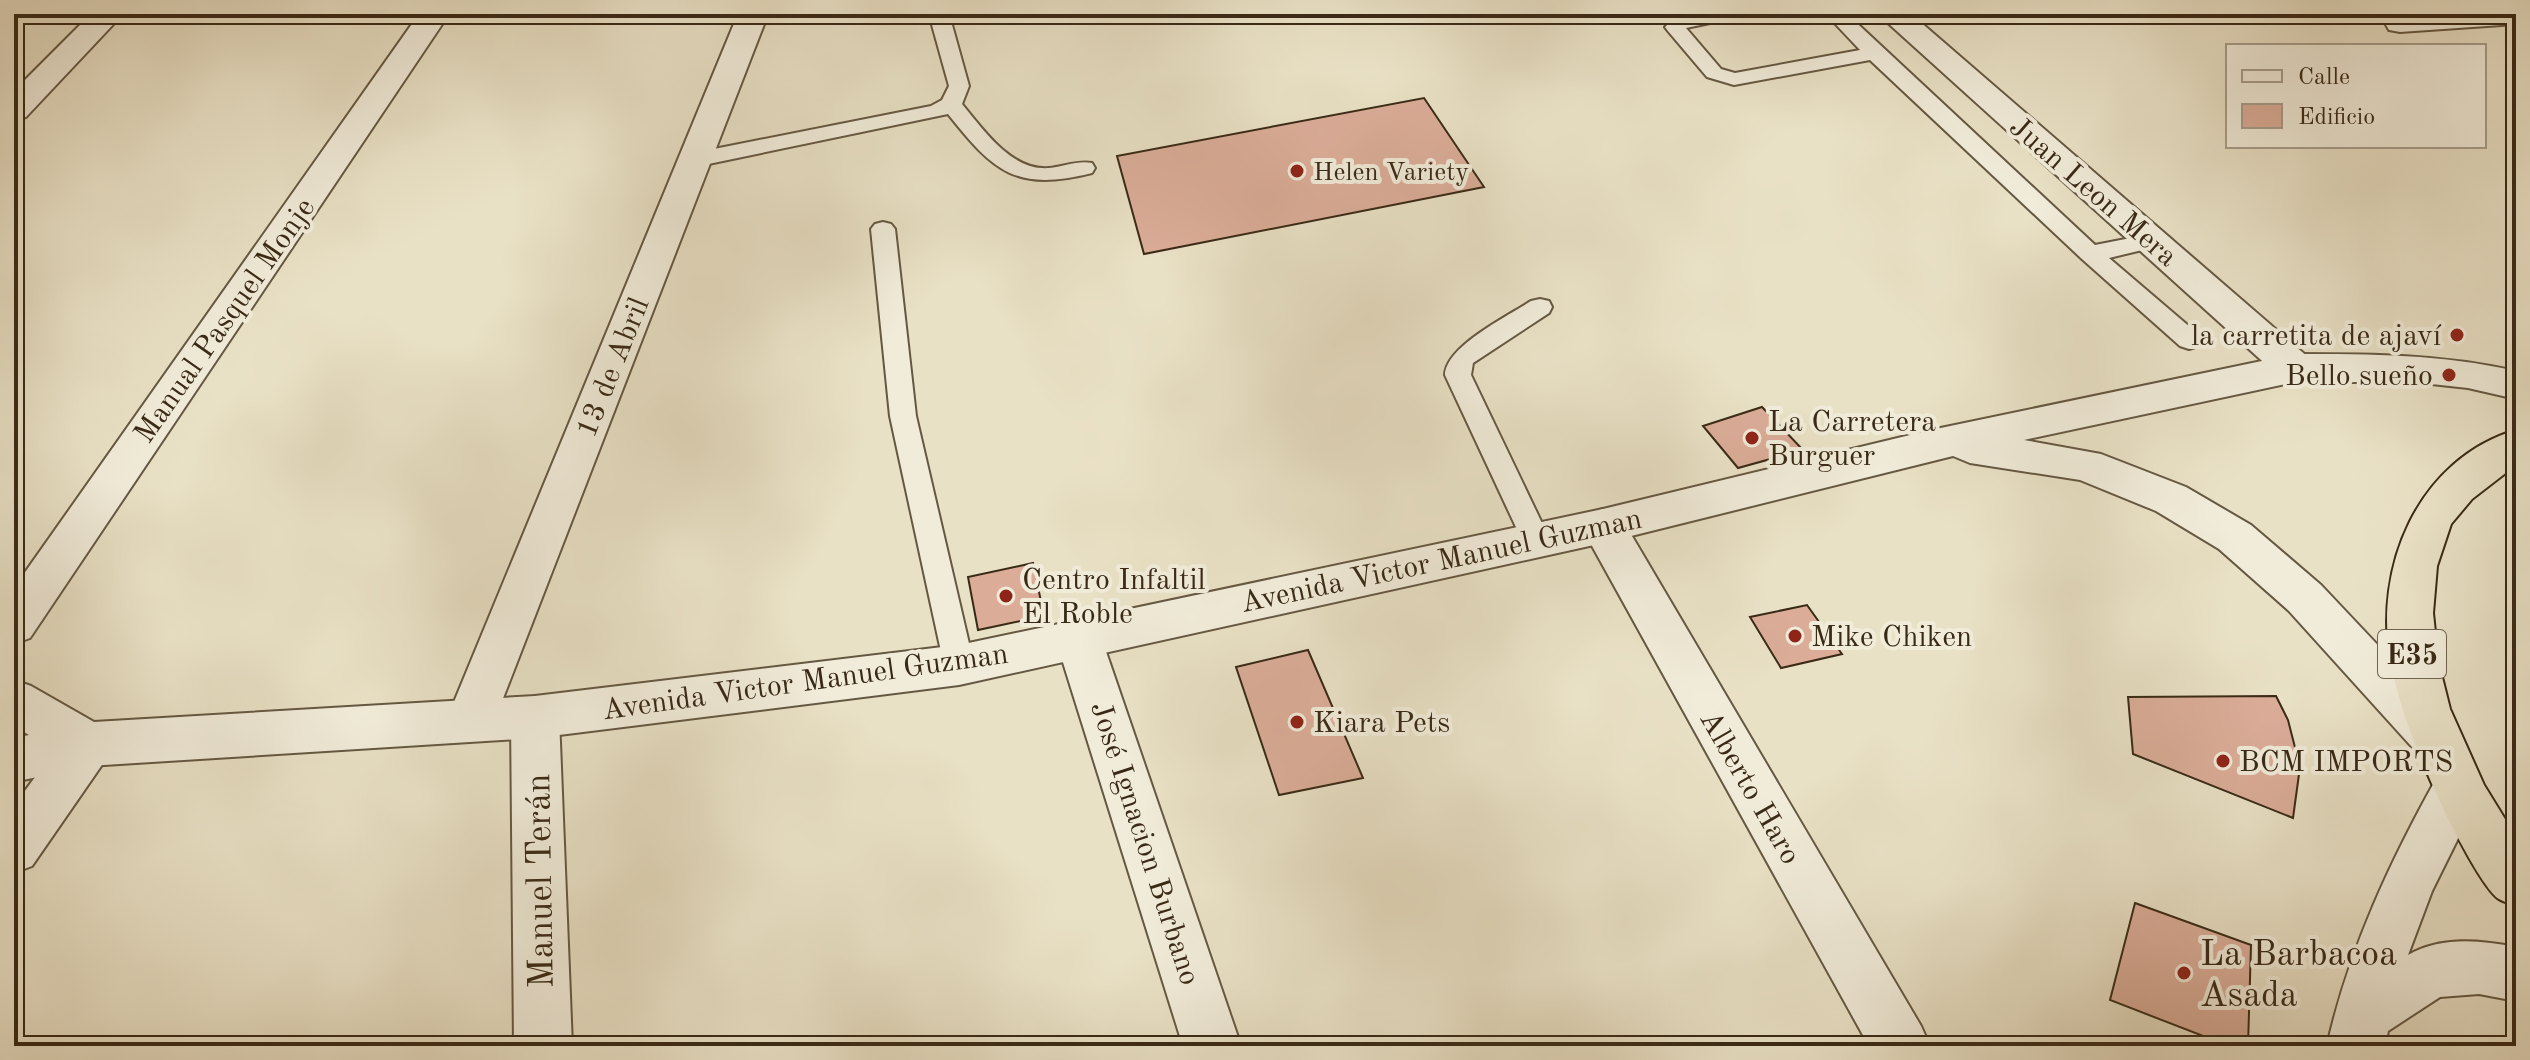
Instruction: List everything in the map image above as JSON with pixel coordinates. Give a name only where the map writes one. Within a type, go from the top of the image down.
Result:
[{"type":"highway","name":"E35","points":[[2516,445],[2469,473],[2431,521],[2411,581],[2412,656],[2448,765],[2516,881]]},
{"type":"street","points":[[14,110],[108,14]]},
{"type":"street","name":"Manual Pasquel Monje","points":[[14,625],[434,14]]},
{"type":"street","name":"13 de Abril","points":[[471,719],[753,14]]},
{"type":"street","name":"Juan Leon Mera","points":[[1893,14],[2295,368]]},
{"type":"street","points":[[2400,23],[2516,15]]},
{"type":"street","name":"Avenida Victor Manuel Guzman","points":[[14,760],[88,744],[535,717],[959,665],[1603,526],[1931,445],[2295,368],[2413,368],[2468,374],[2516,385]]},
{"type":"street","name":"Avenida Victor Manuel Guzman","points":[[1931,445],[2001,450],[2086,465],[2171,499],[2235,537],[2305,598],[2448,765]]},
{"type":"street","name":"Alberto Haro","points":[[1603,526],[1901,1046]]},
{"type":"street","name":"José Ignacion Burbano","points":[[1079,640],[1212,1046]]},
{"type":"street","points":[[14,701],[88,744],[14,849]]},
{"type":"street","name":"Manuel Terán","points":[[535,717],[543,1046]]},
{"type":"street","points":[[2358,1030],[2389,929],[2421,853],[2448,765]]},
{"type":"street","points":[[2358,1030],[2432,971],[2479,967],[2516,974]]},
{"type":"lane","points":[[694,160],[937,111],[951,104],[959,86],[939,14]]},
{"type":"lane","points":[[1727,14],[1684,20],[1675,27],[1714,73],[1724,78],[1874,53]]},
{"type":"lane","points":[[1836,14],[2090,254],[2189,340]]},
{"type":"lane","points":[[951,104],[974,132],[1010,165],[1024,172],[1040,175],[1084,168]]},
{"type":"lane","points":[[883,229],[903,416],[959,665]]},
{"type":"lane","points":[[2090,254],[2151,241]]},
{"type":"lane","points":[[1536,540],[1458,375],[1458,368],[1464,357],[1540,307]]},
{"type":"building","name":"Helen Variety","points":[[1424,98],[1484,187],[1144,254],[1117,156]]},
{"type":"building","name":"La Carretera Burguer","points":[[1762,407],[1803,450],[1738,468],[1703,426]]},
{"type":"building","name":"Centro Infaltil El Roble","points":[[1033,563],[1044,616],[978,630],[968,577]]},
{"type":"building","name":"Mike Chiken","points":[[1807,605],[1842,654],[1781,668],[1750,617]]},
{"type":"building","name":"Kiara Pets","points":[[1308,650],[1363,778],[1279,795],[1236,667]]},
{"type":"building","name":"BCM IMPORTS","points":[[2276,696],[2288,720],[2300,767],[2293,818],[2133,754],[2128,697]]},
{"type":"building","name":"La Barbacoa Asada","points":[[2135,903],[2251,945],[2248,1046],[2229,1046],[2110,1000]]},
{"type":"place","name":"Helen Variety","points":[[1297,171]]},
{"type":"place","name":"la carretita de ajaví","points":[[2457,335]]},
{"type":"place","name":"Bello sueño","points":[[2449,375]]},
{"type":"place","name":"La Carretera Burguer","points":[[1752,438]]},
{"type":"place","name":"Centro Infaltil El Roble","points":[[1006,596]]},
{"type":"place","name":"Mike Chiken","points":[[1795,636]]},
{"type":"place","name":"Kiara Pets","points":[[1297,722]]},
{"type":"place","name":"BCM IMPORTS","points":[[2223,761]]},
{"type":"place","name":"La Barbacoa Asada","points":[[2184,973]]}]
